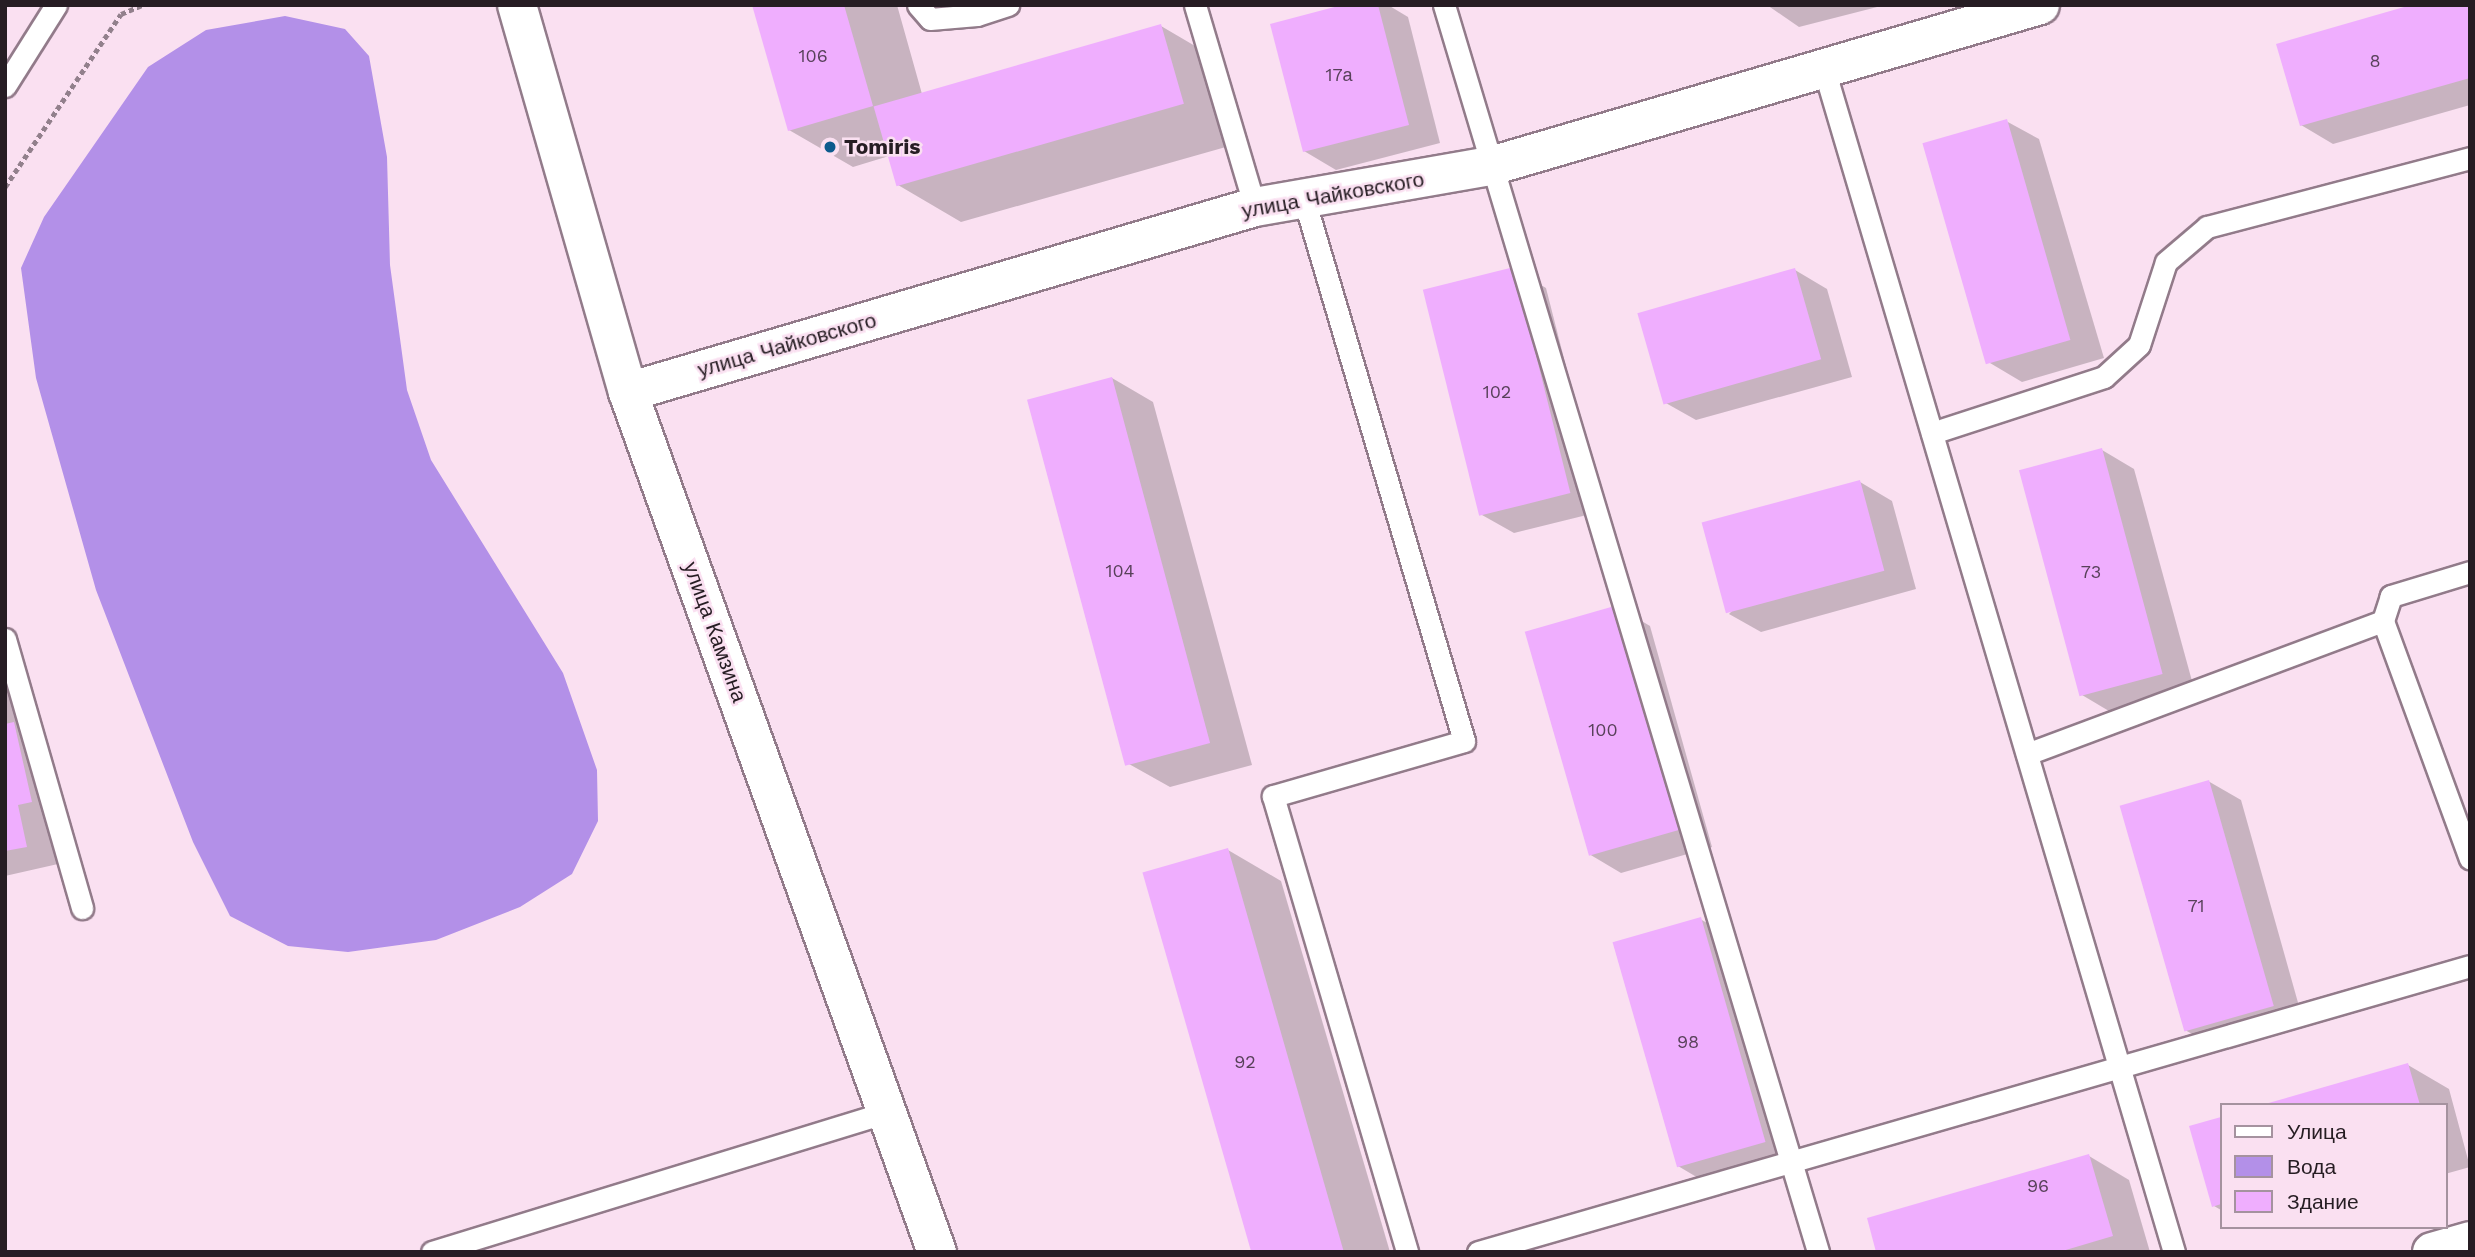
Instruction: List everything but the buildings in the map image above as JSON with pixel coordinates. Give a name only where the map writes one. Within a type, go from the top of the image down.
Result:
[{"type":"street","name":"улица Камзина","points":[[517,5],[628,392],[937,1252]]},
{"type":"street","name":"улица Чайковского","points":[[628,392],[1255,207],[1491,166],[1824,69],[1988,13],[2039,5]]},
{"type":"street","points":[[2432,1252],[2470,1241]]},
{"type":"lane","points":[[5,86],[56,5]]},
{"type":"lane","points":[[918,5],[930,19],[977,16],[1008,5]]},
{"type":"lane","points":[[1195,5],[1255,207]]},
{"type":"lane","points":[[1444,5],[1818,1252]]},
{"type":"lane","points":[[1824,69],[2174,1252]]},
{"type":"lane","points":[[1932,433],[2104,377],[2139,345],[2166,262],[2207,227],[2470,158]]},
{"type":"lane","points":[[1304,199],[1464,741],[1273,796],[1407,1252]]},
{"type":"lane","points":[[2470,572],[2391,596],[2383,621],[2470,859]]},
{"type":"lane","points":[[2026,754],[2383,621]]},
{"type":"lane","points":[[5,639],[82,908]]},
{"type":"lane","points":[[1478,1252],[2470,966]]},
{"type":"lane","points":[[432,1252],[887,1112]]},
{"type":"path","points":[[5,187],[125,5]]},
{"type":"path","points":[[121,14],[142,5]]},
{"type":"water","points":[[285,16],[345,29],[369,56],[387,157],[390,265],[407,390],[431,460],[563,673],[597,770],[598,821],[572,874],[520,907],[436,940],[348,952],[288,946],[230,916],[193,842],[96,590],[36,378],[21,268],[44,217],[148,67],[206,30]]},
{"type":"place","name":"Tomiris","points":[[830,147]]}]
